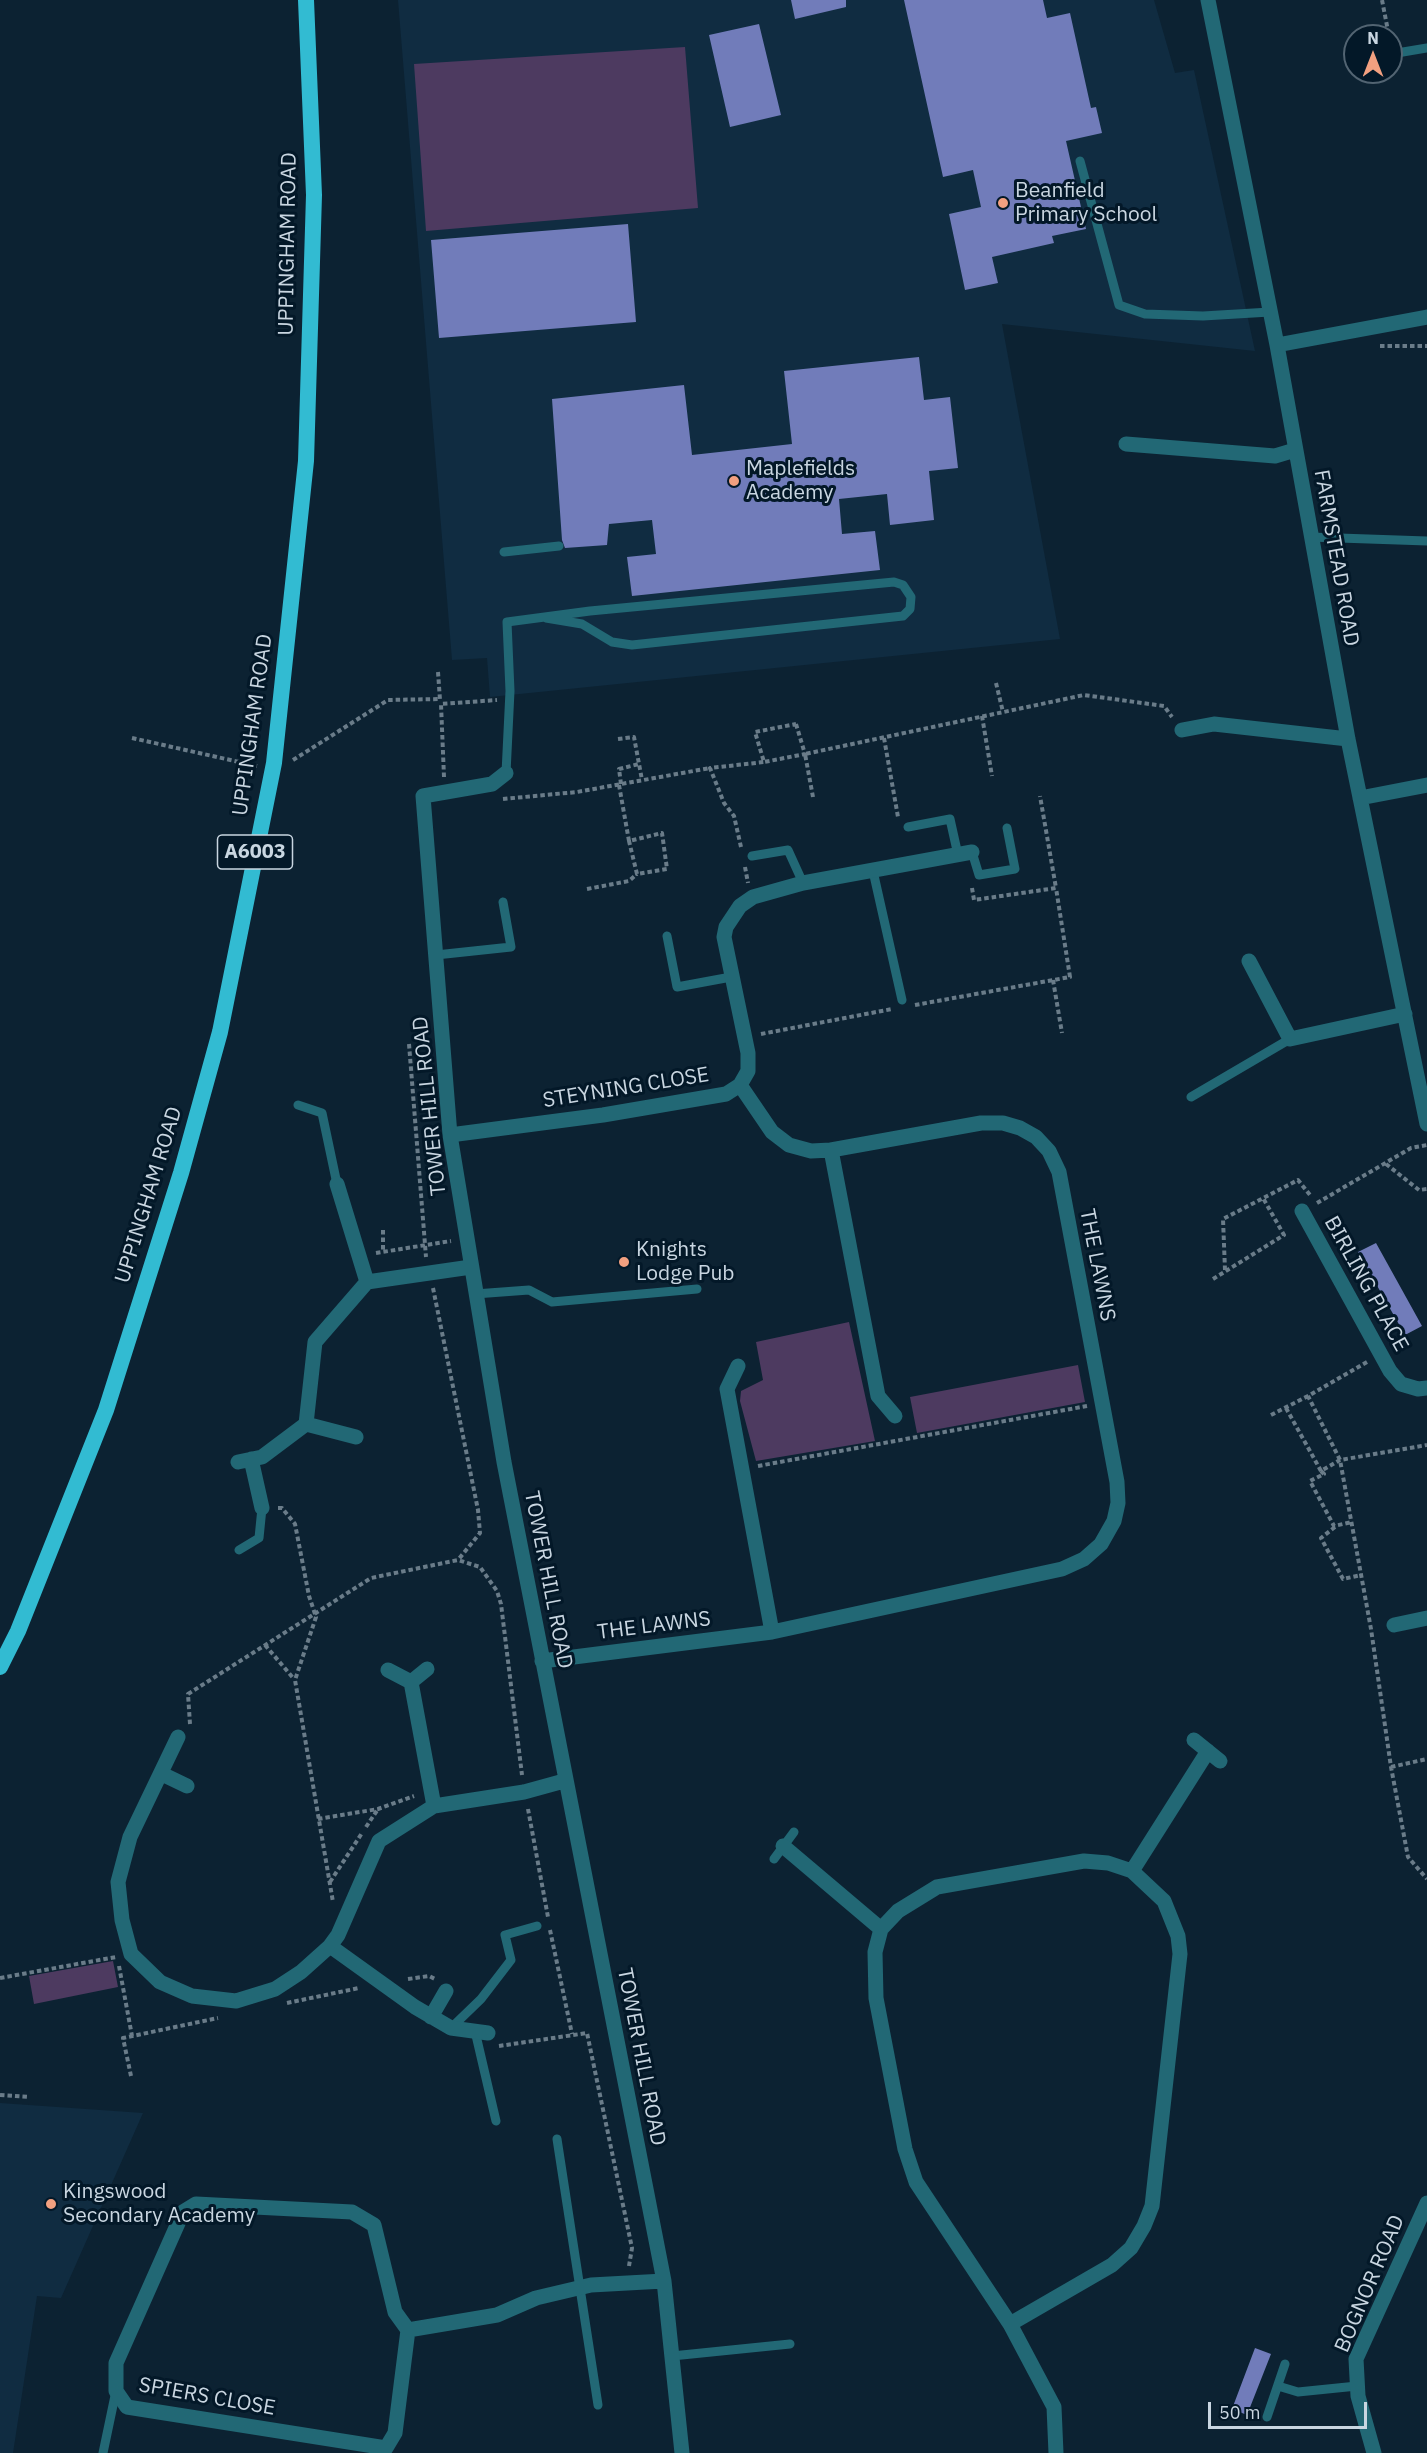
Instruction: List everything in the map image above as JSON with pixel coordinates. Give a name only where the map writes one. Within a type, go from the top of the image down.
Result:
[{"type":"highway","name":"UPPINGHAM ROAD","points":[[0,1667],[18,1630],[106,1410],[181,1173],[219,1032],[273,766],[306,461],[314,195],[306,0]]},
{"type":"street","name":"FARMSTEAD ROAD","points":[[1208,0],[1270,312],[1348,739],[1427,1124]]},
{"type":"street","points":[[1276,345],[1427,317]]},
{"type":"street","points":[[1126,444],[1275,456],[1295,450]]},
{"type":"street","points":[[1182,729],[1214,724],[1348,739]]},
{"type":"street","name":"TOWER HILL ROAD","points":[[506,773],[492,784],[423,796],[450,1135],[475,1294],[564,1781],[664,2281],[682,2453]]},
{"type":"street","points":[[1360,798],[1427,785]]},
{"type":"street","points":[[751,898],[803,883],[965,853]]},
{"type":"street","name":"STEYNING CLOSE","points":[[450,1135],[603,1115],[726,1094],[740,1085],[748,1071],[744,1037],[725,949],[726,927],[740,906],[751,898]]},
{"type":"street","points":[[1249,961],[1290,1039],[1405,1014]]},
{"type":"street","name":"THE LAWNS","points":[[542,1661],[772,1632],[1062,1569],[1084,1559],[1101,1544],[1114,1521],[1118,1503],[1117,1482],[1059,1172],[1049,1151],[1036,1137],[1020,1128],[1003,1123],[981,1123],[831,1150],[811,1151],[789,1145],[772,1132],[740,1085]]},
{"type":"street","points":[[831,1150],[879,1396],[895,1416]]},
{"type":"street","points":[[337,1184],[367,1282]]},
{"type":"street","name":"BIRLING PLACE","points":[[1302,1210],[1381,1354],[1401,1384],[1418,1389],[1427,1388]]},
{"type":"street","points":[[262,1508],[244,1461],[262,1457],[306,1424],[315,1342],[367,1282],[471,1267]]},
{"type":"street","points":[[738,1366],[727,1389],[772,1632]]},
{"type":"street","points":[[306,1424],[356,1437]]},
{"type":"street","points":[[1394,1625],[1427,1618]]},
{"type":"street","points":[[411,1682],[427,1669]]},
{"type":"street","points":[[388,1670],[411,1682]]},
{"type":"street","points":[[411,1682],[434,1806]]},
{"type":"street","points":[[178,1737],[130,1837],[117,1882],[124,1955],[160,1982],[192,1996],[236,2001],[275,1989],[301,1972],[330,1946],[338,1935],[379,1841],[434,1806],[524,1792],[564,1781]]},
{"type":"street","points":[[1194,1740],[1221,1761]]},
{"type":"street","points":[[1132,1871],[1208,1751]]},
{"type":"street","points":[[162,1774],[187,1786]]},
{"type":"street","points":[[778,1853],[881,1929]]},
{"type":"street","points":[[1010,2324],[1112,2265],[1131,2248],[1152,2206],[1180,1954],[1178,1936],[1164,1901],[1132,1871],[1108,1863],[1084,1861],[937,1887],[898,1911],[881,1929],[875,1952],[875,1987],[905,2149],[916,2182],[1010,2324],[1054,2407],[1056,2453]]},
{"type":"street","points":[[330,1946],[431,2017],[451,2028],[481,2032]]},
{"type":"street","points":[[431,2017],[446,1991]]},
{"type":"street","name":"BOGNOR ROAD","points":[[1374,2453],[1357,2386],[1356,2359],[1427,2203]]},
{"type":"street","name":"SPIERS CLOSE","points":[[196,2205],[352,2212],[374,2225],[395,2312],[408,2330],[391,2451],[128,2407],[116,2391],[116,2363],[183,2212],[196,2205]]},
{"type":"street","points":[[408,2330],[497,2315],[537,2298],[578,2288],[664,2281]]},
{"type":"lane","points":[[1403,52],[1427,48]]},
{"type":"lane","points":[[1080,161],[1119,305],[1145,314],[1203,316],[1270,312]]},
{"type":"lane","points":[[1310,537],[1427,541]]},
{"type":"lane","points":[[504,552],[559,546]]},
{"type":"lane","points":[[506,773],[510,691],[507,622],[894,582],[903,585],[911,597],[910,609],[903,616],[632,645],[612,642],[582,624],[546,618]]},
{"type":"lane","points":[[904,828],[950,819],[965,853],[979,875],[1015,869],[1007,828]]},
{"type":"lane","points":[[752,856],[788,850],[803,883]]},
{"type":"lane","points":[[873,871],[902,1000]]},
{"type":"lane","points":[[436,955],[511,947],[503,902]]},
{"type":"lane","points":[[667,936],[677,987],[731,977]]},
{"type":"lane","points":[[1191,1097],[1290,1039]]},
{"type":"lane","points":[[298,1105],[321,1113],[337,1184]]},
{"type":"lane","points":[[475,1294],[528,1290],[552,1302],[697,1289]]},
{"type":"lane","points":[[239,1550],[259,1538],[262,1508]]},
{"type":"lane","points":[[778,1853],[794,1832]]},
{"type":"lane","points":[[451,2028],[481,1999],[511,1960],[505,1935],[537,1926]]},
{"type":"lane","points":[[481,2032],[496,2121]]},
{"type":"lane","points":[[557,2139],[597,2405]]},
{"type":"lane","points":[[672,2356],[790,2344]]},
{"type":"lane","points":[[1268,2417],[1285,2364]]},
{"type":"lane","points":[[1278,2386],[1298,2392],[1357,2386]]},
{"type":"lane","points":[[103,2453],[116,2391]]},
{"type":"path","points":[[1382,0],[1387,24]]},
{"type":"path","points":[[438,672],[445,793]]},
{"type":"path","points":[[996,683],[1003,712]]},
{"type":"path","points":[[132,738],[273,766],[285,765],[388,700],[497,700],[510,691]]},
{"type":"path","points":[[477,787],[483,801],[577,792],[710,768],[764,762],[1084,694],[1164,706],[1182,729]]},
{"type":"path","points":[[982,716],[992,777]]},
{"type":"path","points":[[764,762],[755,732],[796,723],[805,754],[813,797]]},
{"type":"path","points":[[618,739],[634,736],[642,780]]},
{"type":"path","points":[[884,738],[904,828]]},
{"type":"path","points":[[637,874],[628,841],[619,769],[639,765]]},
{"type":"path","points":[[710,768],[724,803],[734,816],[751,898]]},
{"type":"path","points":[[587,889],[629,881],[637,874],[667,869],[662,833],[628,841]]},
{"type":"path","points":[[744,1037],[1070,977],[1056,888]]},
{"type":"path","points":[[1053,980],[1062,1033]]},
{"type":"path","points":[[409,1044],[423,1247],[478,1510],[480,1533],[458,1560]]},
{"type":"path","points":[[1302,1210],[1411,1148],[1427,1145]]},
{"type":"path","points":[[1386,1164],[1419,1190],[1427,1189]]},
{"type":"path","points":[[1225,1270],[1223,1219],[1298,1180],[1316,1203]]},
{"type":"path","points":[[1213,1280],[1225,1270],[1284,1235],[1263,1198]]},
{"type":"path","points":[[383,1230],[383,1252]]},
{"type":"path","points":[[358,1255],[467,1239]]},
{"type":"path","points":[[1271,1415],[1381,1354]]},
{"type":"path","points":[[1308,1396],[1340,1460],[1371,1629],[1391,1767],[1408,1857],[1427,1879]]},
{"type":"path","points":[[740,1469],[1102,1403]]},
{"type":"path","points":[[1286,1408],[1324,1474],[1310,1481],[1334,1526],[1352,1522]]},
{"type":"path","points":[[1321,1471],[1340,1460],[1427,1445]]},
{"type":"path","points":[[262,1508],[282,1508],[295,1524],[309,1596],[316,1617],[295,1680],[333,1904]]},
{"type":"path","points":[[1338,1525],[1321,1538],[1343,1579],[1361,1575]]},
{"type":"path","points":[[178,1737],[190,1725],[188,1694],[315,1612],[371,1578],[458,1560],[480,1567],[497,1591],[501,1604],[524,1792]]},
{"type":"path","points":[[265,1645],[295,1680]]},
{"type":"path","points":[[1391,1767],[1427,1759]]},
{"type":"path","points":[[318,1820],[378,1809],[430,1790]]},
{"type":"path","points":[[330,1883],[378,1809]]},
{"type":"path","points":[[0,1978],[124,1955],[132,2036]]},
{"type":"path","points":[[131,2076],[123,2038],[229,2016],[236,2001]]},
{"type":"path","points":[[481,2032],[490,2047],[587,2033],[632,2248],[631,2261],[627,2269],[629,2283]]},
{"type":"path","points":[[0,2095],[29,2097]]},
{"type":"shaded area","name":"Maplefields Academy","points":[[398,0],[1154,0],[1175,73],[1194,70],[1255,351],[1002,324],[1060,639],[490,697],[487,658],[452,660]]},
{"type":"shaded area","points":[[685,47],[698,208],[426,231],[414,64]]},
{"type":"shaded area","points":[[849,1322],[875,1441],[756,1461],[740,1401],[741,1391],[763,1380],[756,1342]]},
{"type":"shaded area","points":[[1078,1365],[1085,1402],[917,1433],[910,1397]]},
{"type":"shaded area","points":[[113,1961],[118,1987],[34,2004],[29,1976]]},
{"type":"shaded area","name":"Kingswood Secondary Academy","points":[[0,2103],[143,2113],[61,2298],[37,2296],[13,2453],[0,2453]]},
{"type":"building","points":[[791,0],[846,0],[846,7],[795,19]]},
{"type":"building","points":[[904,0],[1043,0],[1047,18],[1070,13],[1091,108],[1096,107],[1102,133],[1066,141],[1086,229],[1052,236],[1054,243],[992,257],[998,283],[965,290],[949,214],[981,207],[973,170],[943,177]]},
{"type":"building","points":[[759,24],[781,115],[730,127],[709,35]]},
{"type":"building","points":[[628,224],[636,322],[439,338],[431,240]]},
{"type":"building","points":[[919,357],[924,400],[950,397],[958,468],[929,471],[934,520],[890,525],[887,494],[839,499],[842,534],[875,531],[880,570],[632,596],[627,557],[656,554],[652,520],[609,524],[607,545],[565,548],[562,540],[552,399],[684,385],[692,455],[792,444],[784,371]]},
{"type":"building","points":[[1376,1243],[1422,1326],[1405,1335],[1358,1252]]},
{"type":"building","points":[[1255,2348],[1271,2354],[1247,2415],[1232,2409]]},
{"type":"place","name":"Beanfield Primary School","points":[[1003,203]]},
{"type":"place","name":"Maplefields Academy","points":[[734,481]]},
{"type":"place","name":"Knights Lodge Pub","points":[[624,1262]]},
{"type":"place","name":"Kingswood Secondary Academy","points":[[51,2204]]}]
